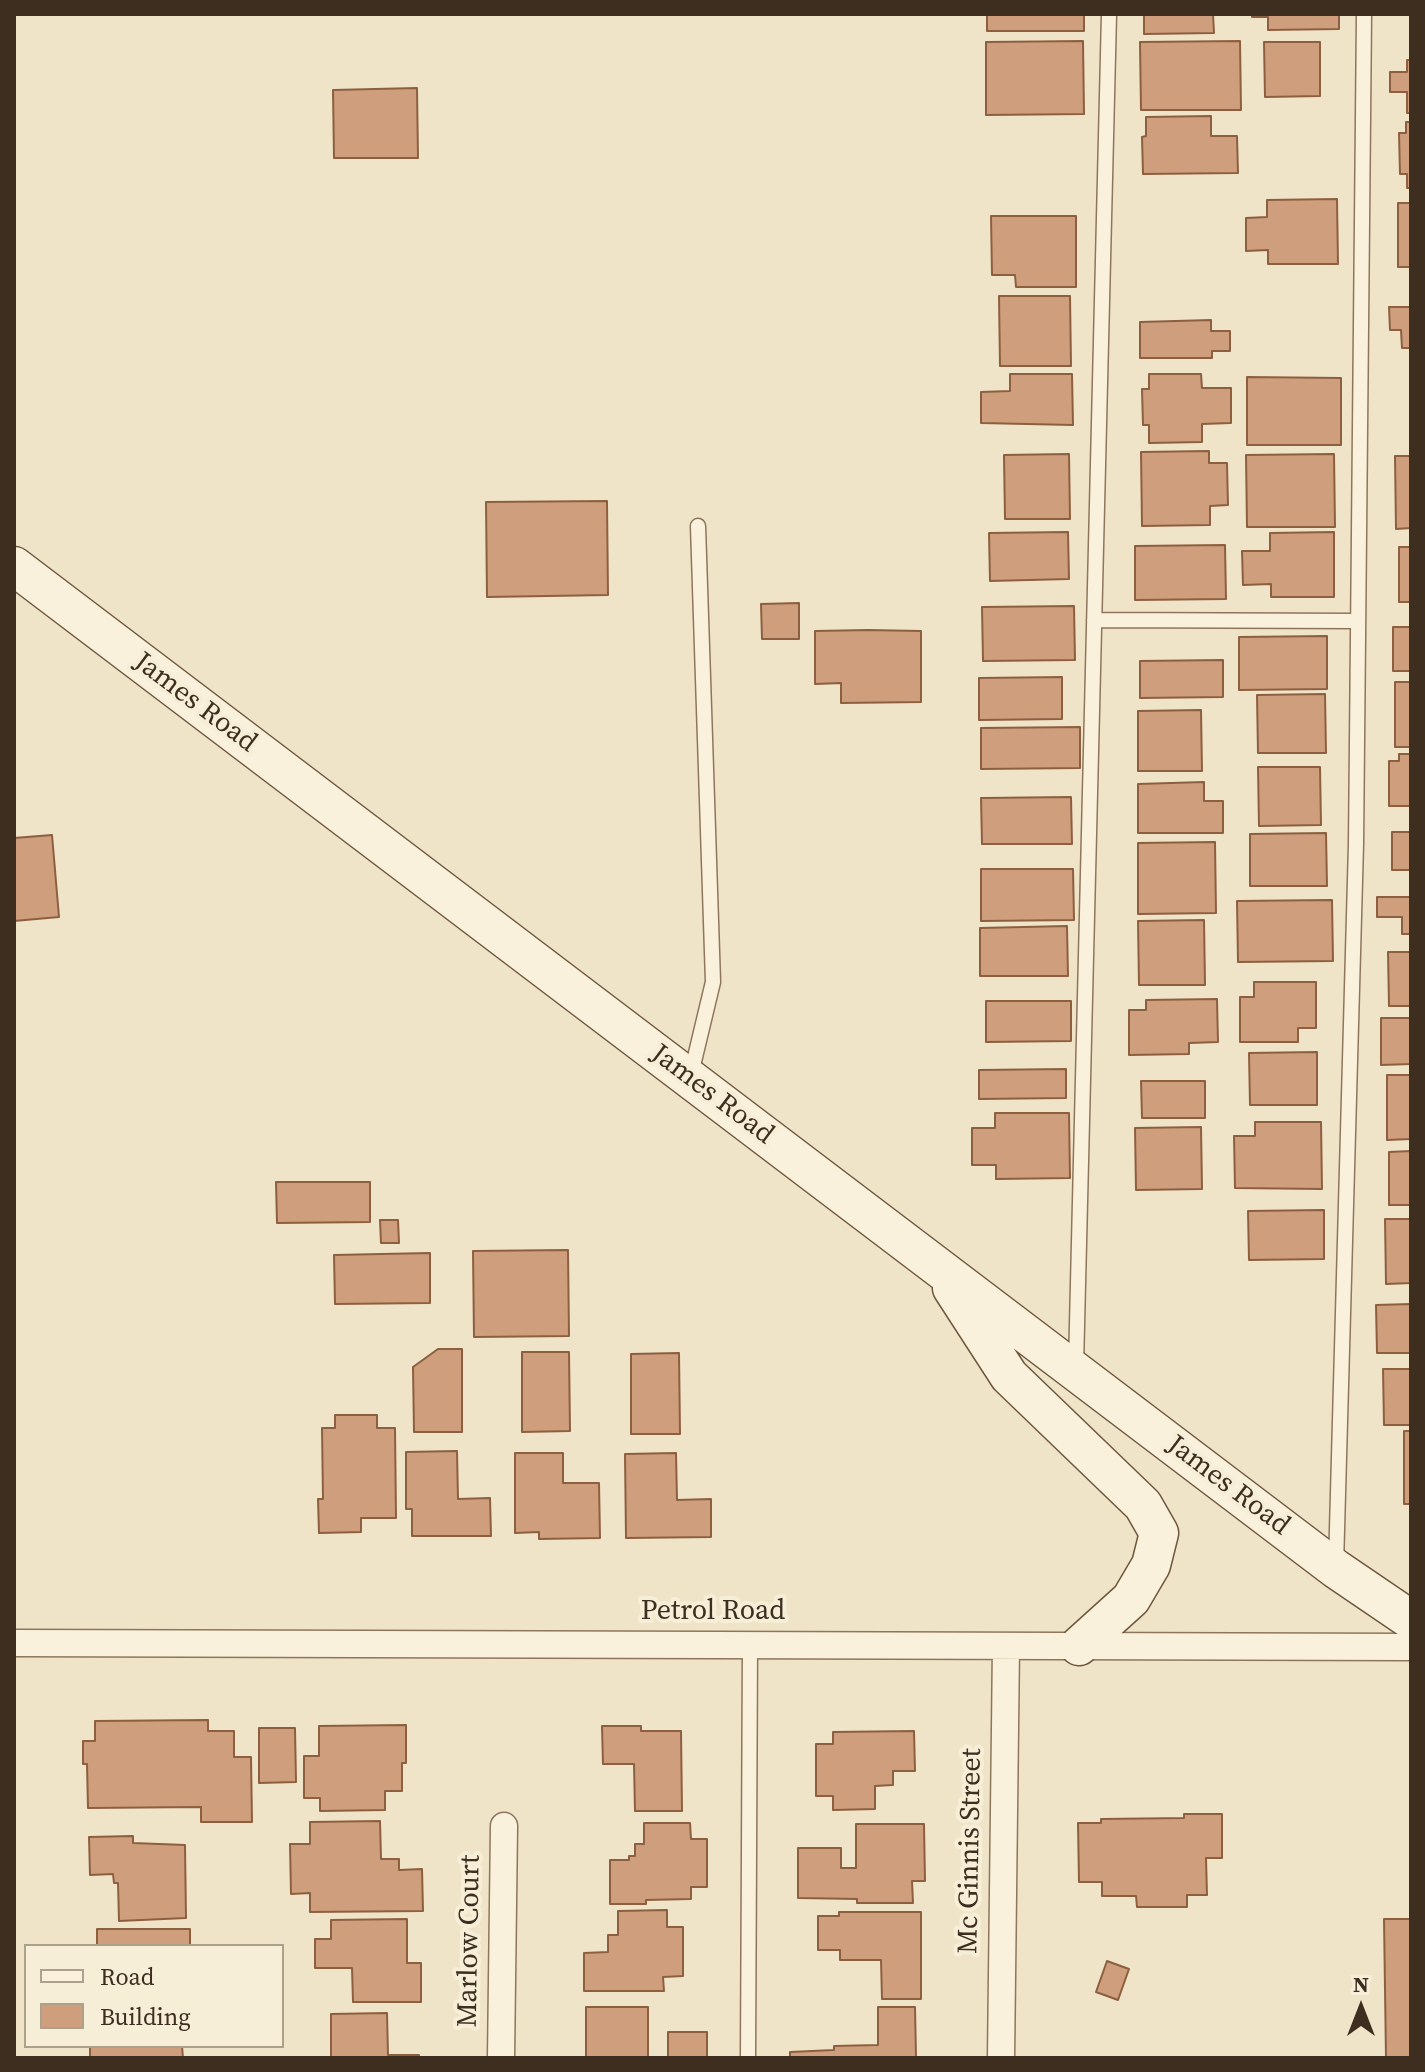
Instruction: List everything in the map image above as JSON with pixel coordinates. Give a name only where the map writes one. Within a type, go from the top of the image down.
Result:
[{"type":"main road","name":"James Road","points":[[14,566],[1336,1569],[1411,1620]]},
{"type":"main road","points":[[937,1266],[1009,1376],[1143,1505],[1159,1533],[1151,1565],[1131,1599],[1079,1646]]},
{"type":"street","name":"Petrol Road","points":[[14,1643],[1411,1647]]},
{"type":"street","name":"Mc Ginnis Street","points":[[1001,2058],[1006,1646]]},
{"type":"street","name":"Marlow Court","points":[[501,2058],[504,1826]]},
{"type":"lane","points":[[1076,1371],[1109,14]]},
{"type":"lane","points":[[1336,1569],[1356,844],[1364,14]]},
{"type":"lane","points":[[689,1078],[713,982],[698,526]]},
{"type":"lane","points":[[1094,620],[1358,621]]},
{"type":"lane","points":[[748,2058],[750,1644]]},
{"type":"building","points":[[987,14],[1084,14],[1084,31],[987,31]]},
{"type":"building","points":[[1144,14],[1213,14],[1214,33],[1144,34]]},
{"type":"building","points":[[1252,14],[1339,14],[1339,29],[1268,30],[1268,17],[1252,17]]},
{"type":"building","points":[[1083,41],[1084,114],[986,115],[986,42]]},
{"type":"building","points":[[1240,41],[1241,110],[1141,110],[1140,42]]},
{"type":"building","points":[[1264,42],[1320,42],[1320,96],[1265,97]]},
{"type":"building","points":[[1407,60],[1411,60],[1411,113],[1407,113],[1407,92],[1390,92],[1390,72],[1407,72]]},
{"type":"building","points":[[417,88],[418,158],[334,158],[333,90]]},
{"type":"building","points":[[1211,116],[1211,136],[1237,136],[1238,173],[1143,174],[1142,137],[1146,136],[1146,117]]},
{"type":"building","points":[[1406,122],[1411,122],[1411,188],[1407,188],[1407,174],[1400,174],[1399,133],[1406,133]]},
{"type":"building","points":[[1337,199],[1338,264],[1268,264],[1268,250],[1246,251],[1246,218],[1267,217],[1267,200]]},
{"type":"building","points":[[1398,203],[1411,203],[1411,267],[1398,267]]},
{"type":"building","points":[[991,216],[1076,216],[1076,287],[1016,287],[1015,275],[992,275]]},
{"type":"building","points":[[999,296],[1070,296],[1071,366],[1000,366]]},
{"type":"building","points":[[1389,307],[1411,307],[1411,348],[1402,348],[1401,330],[1390,330]]},
{"type":"building","points":[[1211,320],[1211,331],[1230,331],[1230,351],[1212,351],[1212,358],[1140,358],[1140,322]]},
{"type":"building","points":[[1010,374],[1072,374],[1073,425],[981,423],[981,392],[1010,391]]},
{"type":"building","points":[[1149,374],[1201,374],[1202,388],[1231,388],[1231,423],[1202,424],[1202,442],[1149,443],[1149,425],[1143,425],[1142,389],[1149,389]]},
{"type":"building","points":[[1247,377],[1341,378],[1341,445],[1247,445]]},
{"type":"building","points":[[1209,451],[1209,463],[1227,463],[1228,505],[1210,506],[1210,525],[1142,526],[1141,452]]},
{"type":"building","points":[[1069,454],[1070,519],[1005,519],[1004,455]]},
{"type":"building","points":[[1334,454],[1335,527],[1247,527],[1246,455]]},
{"type":"building","points":[[1395,456],[1411,456],[1411,528],[1396,529]]},
{"type":"building","points":[[607,501],[608,595],[487,597],[486,502]]},
{"type":"building","points":[[1068,532],[1069,579],[990,581],[989,533]]},
{"type":"building","points":[[1334,532],[1334,597],[1271,597],[1271,584],[1243,585],[1242,551],[1270,551],[1270,533]]},
{"type":"building","points":[[1225,545],[1226,599],[1135,600],[1135,546]]},
{"type":"building","points":[[1399,547],[1411,547],[1411,602],[1399,602]]},
{"type":"building","points":[[799,603],[799,639],[762,639],[761,604]]},
{"type":"building","points":[[1074,606],[1075,660],[983,661],[982,607]]},
{"type":"building","points":[[1393,627],[1411,627],[1411,671],[1393,671]]},
{"type":"building","points":[[815,631],[921,631],[921,702],[841,703],[841,683],[815,684]]},
{"type":"building","points":[[1327,636],[1327,689],[1239,690],[1239,637]]},
{"type":"building","points":[[1223,660],[1223,697],[1140,698],[1140,661]]},
{"type":"building","points":[[1062,677],[1062,719],[979,720],[979,678]]},
{"type":"building","points":[[1395,682],[1411,682],[1411,747],[1395,747]]},
{"type":"building","points":[[1325,694],[1326,753],[1258,753],[1257,695]]},
{"type":"building","points":[[1201,710],[1202,771],[1138,771],[1138,711]]},
{"type":"building","points":[[1080,727],[1080,768],[981,769],[981,728]]},
{"type":"building","points":[[1399,754],[1411,754],[1411,806],[1389,806],[1389,761],[1399,761]]},
{"type":"building","points":[[1258,767],[1320,767],[1321,825],[1259,826]]},
{"type":"building","points":[[1204,782],[1204,801],[1223,801],[1223,833],[1138,833],[1138,784]]},
{"type":"building","points":[[1071,797],[1072,844],[982,844],[981,798]]},
{"type":"building","points":[[1392,832],[1411,832],[1411,870],[1392,870]]},
{"type":"building","points":[[1326,833],[1327,886],[1250,886],[1250,834]]},
{"type":"building","points":[[52,835],[59,917],[14,921],[14,838]]},
{"type":"building","points":[[1215,842],[1216,913],[1138,914],[1138,843]]},
{"type":"building","points":[[981,869],[1073,869],[1074,920],[981,921]]},
{"type":"building","points":[[1377,897],[1411,897],[1411,934],[1402,934],[1402,917],[1377,917]]},
{"type":"building","points":[[1332,900],[1333,961],[1238,962],[1237,901]]},
{"type":"building","points":[[1204,920],[1205,985],[1139,985],[1138,921]]},
{"type":"building","points":[[1067,926],[1068,976],[980,976],[980,928]]},
{"type":"building","points":[[1388,952],[1411,952],[1411,1006],[1389,1006]]},
{"type":"building","points":[[1254,982],[1316,982],[1316,1028],[1298,1028],[1298,1042],[1240,1042],[1240,997],[1254,997]]},
{"type":"building","points":[[1217,999],[1218,1042],[1189,1043],[1189,1054],[1129,1055],[1129,1010],[1146,1010],[1146,1000]]},
{"type":"building","points":[[986,1001],[1071,1001],[1071,1041],[986,1042]]},
{"type":"building","points":[[1381,1018],[1411,1018],[1411,1064],[1381,1065]]},
{"type":"building","points":[[1317,1052],[1317,1105],[1250,1105],[1249,1053]]},
{"type":"building","points":[[1066,1069],[1066,1098],[979,1099],[979,1070]]},
{"type":"building","points":[[1387,1075],[1411,1075],[1411,1139],[1387,1140]]},
{"type":"building","points":[[1141,1081],[1205,1081],[1205,1118],[1142,1118]]},
{"type":"building","points":[[995,1113],[1069,1113],[1070,1178],[996,1179],[996,1165],[972,1165],[972,1128],[995,1128]]},
{"type":"building","points":[[1255,1122],[1321,1122],[1322,1189],[1235,1188],[1234,1136],[1255,1136]]},
{"type":"building","points":[[1201,1127],[1202,1189],[1136,1190],[1135,1128]]},
{"type":"building","points":[[1411,1151],[1411,1205],[1389,1205],[1389,1152]]},
{"type":"building","points":[[276,1182],[370,1182],[370,1222],[277,1223]]},
{"type":"building","points":[[1324,1210],[1324,1259],[1249,1260],[1248,1211]]},
{"type":"building","points":[[1385,1219],[1411,1219],[1411,1283],[1386,1284]]},
{"type":"building","points":[[380,1220],[398,1220],[399,1243],[381,1243]]},
{"type":"building","points":[[568,1250],[569,1336],[474,1337],[473,1251]]},
{"type":"building","points":[[430,1253],[430,1303],[335,1304],[334,1255]]},
{"type":"building","points":[[1411,1304],[1411,1353],[1377,1353],[1376,1305]]},
{"type":"building","points":[[438,1349],[462,1349],[462,1432],[414,1432],[413,1367]]},
{"type":"building","points":[[522,1352],[569,1352],[570,1431],[522,1432]]},
{"type":"building","points":[[679,1353],[680,1434],[631,1434],[631,1354]]},
{"type":"building","points":[[1383,1369],[1411,1369],[1411,1425],[1384,1425]]},
{"type":"building","points":[[335,1415],[377,1415],[377,1428],[395,1428],[396,1518],[361,1518],[361,1532],[319,1533],[318,1499],[323,1499],[322,1428],[335,1428]]},
{"type":"building","points":[[1404,1431],[1411,1431],[1411,1504],[1404,1504]]},
{"type":"building","points":[[457,1451],[458,1499],[490,1498],[491,1536],[412,1536],[412,1509],[406,1509],[406,1452]]},
{"type":"building","points":[[515,1453],[563,1453],[563,1483],[599,1483],[600,1538],[539,1539],[539,1532],[515,1533]]},
{"type":"building","points":[[676,1453],[677,1500],[711,1499],[711,1537],[626,1538],[625,1454]]},
{"type":"building","points":[[208,1720],[208,1731],[234,1731],[234,1757],[251,1757],[252,1822],[201,1822],[201,1807],[88,1808],[83,1741],[95,1741],[95,1721]]},
{"type":"building","points":[[406,1725],[402,1791],[385,1791],[385,1810],[320,1811],[320,1798],[304,1798],[304,1756],[319,1756],[319,1726]]},
{"type":"building","points":[[602,1726],[641,1726],[641,1731],[681,1731],[682,1811],[635,1811],[634,1764],[603,1764]]},
{"type":"building","points":[[259,1728],[295,1728],[296,1782],[259,1783]]},
{"type":"building","points":[[914,1731],[915,1771],[893,1771],[893,1785],[875,1786],[875,1809],[833,1810],[833,1796],[816,1796],[816,1744],[833,1744],[833,1732]]},
{"type":"building","points":[[1184,1814],[1222,1814],[1222,1858],[1206,1858],[1207,1895],[1187,1895],[1187,1907],[1137,1907],[1136,1896],[1102,1896],[1102,1882],[1079,1882],[1078,1823],[1101,1823],[1101,1819],[1184,1818]]},
{"type":"building","points":[[380,1821],[381,1859],[399,1859],[399,1870],[422,1869],[423,1911],[310,1912],[310,1893],[291,1894],[290,1844],[310,1844],[310,1822]]},
{"type":"building","points":[[644,1823],[690,1823],[691,1839],[707,1839],[707,1887],[691,1887],[691,1899],[610,1904],[610,1860],[629,1860],[629,1856],[635,1856],[635,1844],[644,1844]]},
{"type":"building","points":[[856,1824],[924,1824],[925,1881],[912,1881],[913,1903],[857,1903],[857,1899],[798,1898],[798,1848],[841,1848],[841,1868],[856,1868]]},
{"type":"building","points":[[133,1836],[133,1843],[185,1845],[186,1918],[119,1921],[118,1883],[114,1883],[113,1874],[90,1875],[89,1837]]},
{"type":"building","points":[[667,1910],[667,1927],[683,1927],[683,1976],[663,1977],[664,1991],[584,1991],[584,1953],[608,1952],[608,1935],[618,1935],[618,1911]]},
{"type":"building","points":[[839,1912],[921,1912],[921,1999],[882,1999],[881,1960],[840,1960],[840,1950],[818,1950],[818,1916],[839,1916]]},
{"type":"building","points":[[407,1919],[407,1963],[421,1963],[421,2002],[353,2002],[352,1968],[315,1968],[315,1939],[331,1939],[331,1920]]},
{"type":"building","points":[[1384,1919],[1411,1919],[1411,2058],[1386,2058]]},
{"type":"building","points":[[97,1929],[190,1929],[190,1944],[97,1944]]},
{"type":"building","points":[[1107,1961],[1129,1969],[1118,2000],[1096,1992]]},
{"type":"building","points":[[586,2007],[648,2007],[648,2057],[668,2057],[668,2032],[707,2032],[707,2058],[586,2058]]},
{"type":"building","points":[[878,2007],[915,2007],[916,2058],[790,2058],[790,2052],[834,2050],[834,2046],[878,2045]]},
{"type":"building","points":[[387,2013],[388,2055],[419,2055],[419,2058],[331,2058],[331,2014]]},
{"type":"building","points":[[90,2048],[182,2048],[183,2058],[90,2058]]}]
